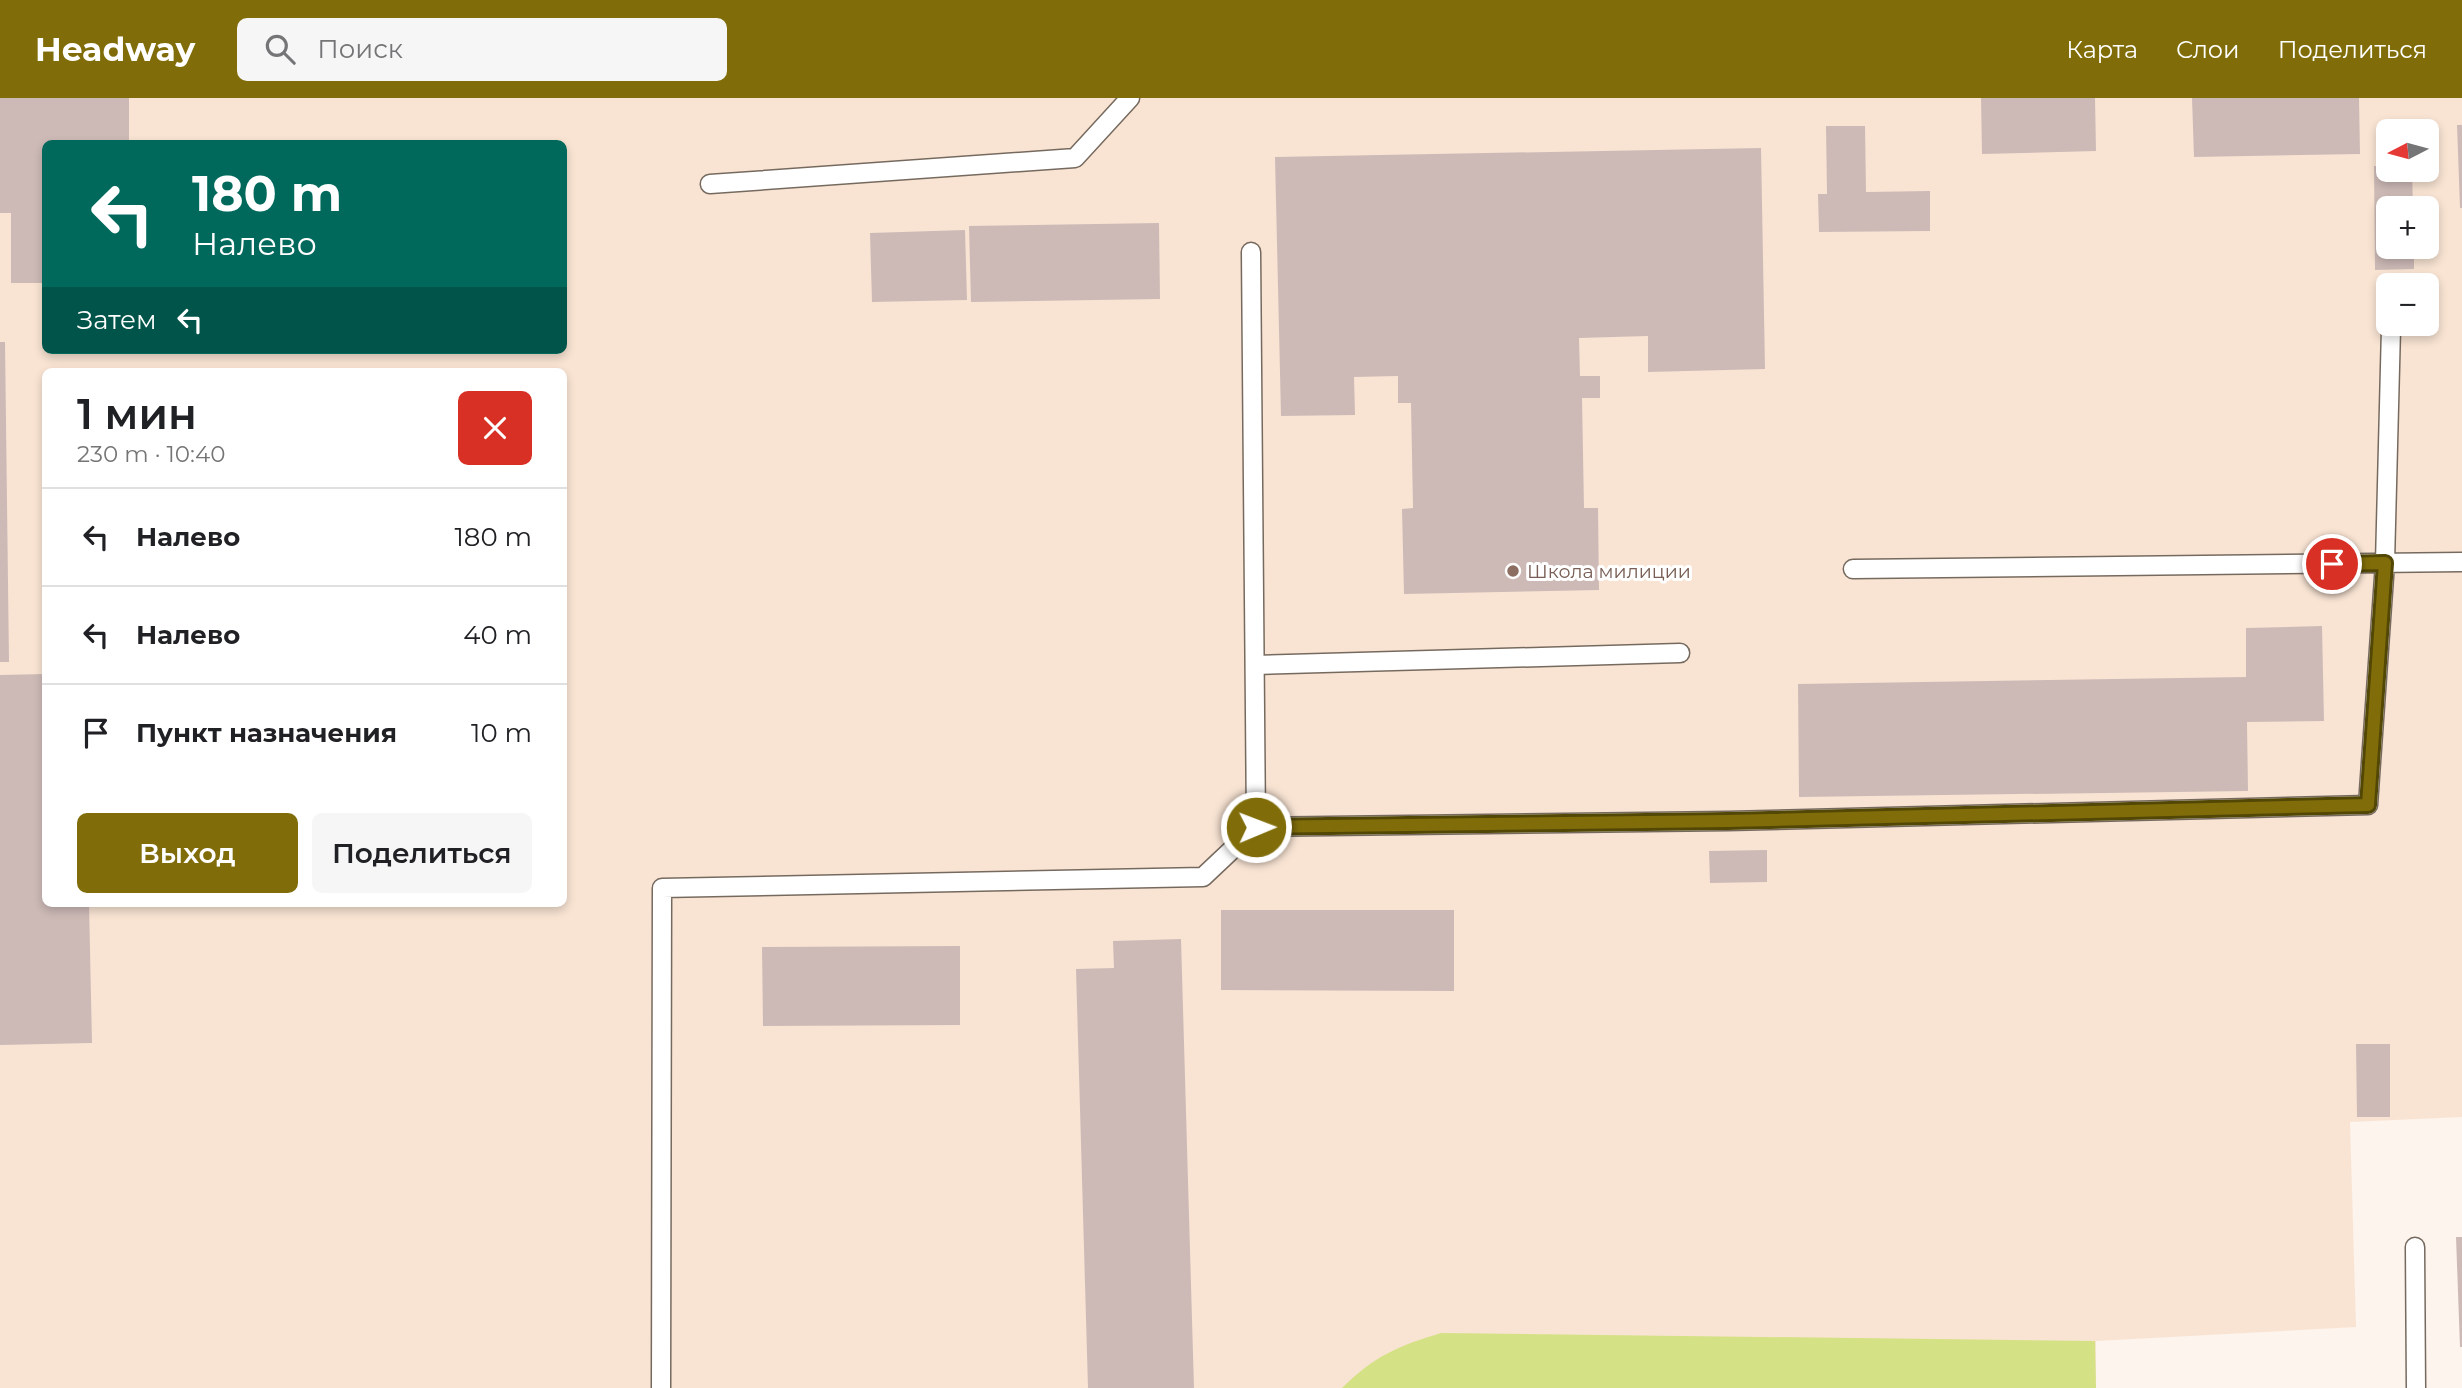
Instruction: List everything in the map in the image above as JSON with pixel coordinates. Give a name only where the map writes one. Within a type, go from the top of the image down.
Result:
[{"type":"lane","points":[[710,184],[1075,158],[1130,98]]},
{"type":"lane","points":[[1251,252],[1256,827]]},
{"type":"lane","points":[[661,1388],[662,888],[1203,877],[1256,827],[1728,821],[2368,805],[2385,563],[2391,336]]},
{"type":"lane","points":[[1853,569],[2462,562]]},
{"type":"lane","points":[[1255,665],[1680,653]]},
{"type":"lane","points":[[2415,1247],[2416,1388]]},
{"type":"shaded area","name":"Школа милиции","points":[[0,98],[2462,98],[2462,1117],[2350,1122],[2356,1327],[2096,1341],[2096,1388],[0,1388]]},
{"type":"green space","points":[[1441,1333],[2095,1341],[2096,1388],[1342,1388],[1387,1353]]},
{"type":"building","points":[[0,98],[129,98],[129,140],[42,140],[42,283],[11,283],[11,213],[0,213]]},
{"type":"building","points":[[1981,98],[2095,98],[2096,151],[1982,154]]},
{"type":"building","points":[[2192,98],[2359,98],[2360,154],[2194,157]]},
{"type":"building","points":[[2457,125],[2462,125],[2462,208],[2460,208]]},
{"type":"building","points":[[1826,126],[1865,126],[1866,192],[1930,191],[1930,231],[1819,232],[1818,194],[1827,194]]},
{"type":"building","points":[[1761,148],[1765,369],[1648,372],[1648,336],[1579,338],[1580,376],[1600,376],[1600,398],[1582,398],[1584,508],[1598,508],[1599,590],[1404,594],[1402,509],[1413,508],[1411,403],[1398,403],[1398,376],[1354,377],[1355,415],[1281,416],[1275,157]]},
{"type":"building","points":[[2374,166],[2376,182],[2412,182],[2413,196],[2376,196],[2376,259],[2414,259],[2414,269],[2375,270]]},
{"type":"building","points":[[1159,223],[1160,299],[971,302],[969,226]]},
{"type":"building","points":[[965,230],[967,300],[872,302],[870,233]]},
{"type":"building","points":[[0,342],[5,342],[9,662],[0,662]]},
{"type":"building","points":[[2322,626],[2324,721],[2247,722],[2248,791],[1799,797],[1798,684],[2246,677],[2246,628]]},
{"type":"building","points":[[42,674],[42,907],[89,907],[92,1043],[0,1045],[0,675]]},
{"type":"building","points":[[1767,850],[1767,882],[1710,883],[1709,851]]},
{"type":"building","points":[[1221,910],[1454,910],[1454,991],[1221,990]]},
{"type":"building","points":[[1181,939],[1194,1388],[1088,1388],[1076,969],[1114,968],[1113,941]]},
{"type":"building","points":[[960,946],[960,1025],[763,1026],[762,947]]},
{"type":"building","points":[[2356,1044],[2390,1044],[2390,1117],[2357,1117]]},
{"type":"building","points":[[2456,1237],[2462,1237],[2462,1347],[2460,1347]]},
{"type":"place","name":"Школа милиции","points":[[1513,571]]},
{"type":"route","points":[[1256,827],[1728,821],[2368,805],[2385,563],[2332,564]]}]
